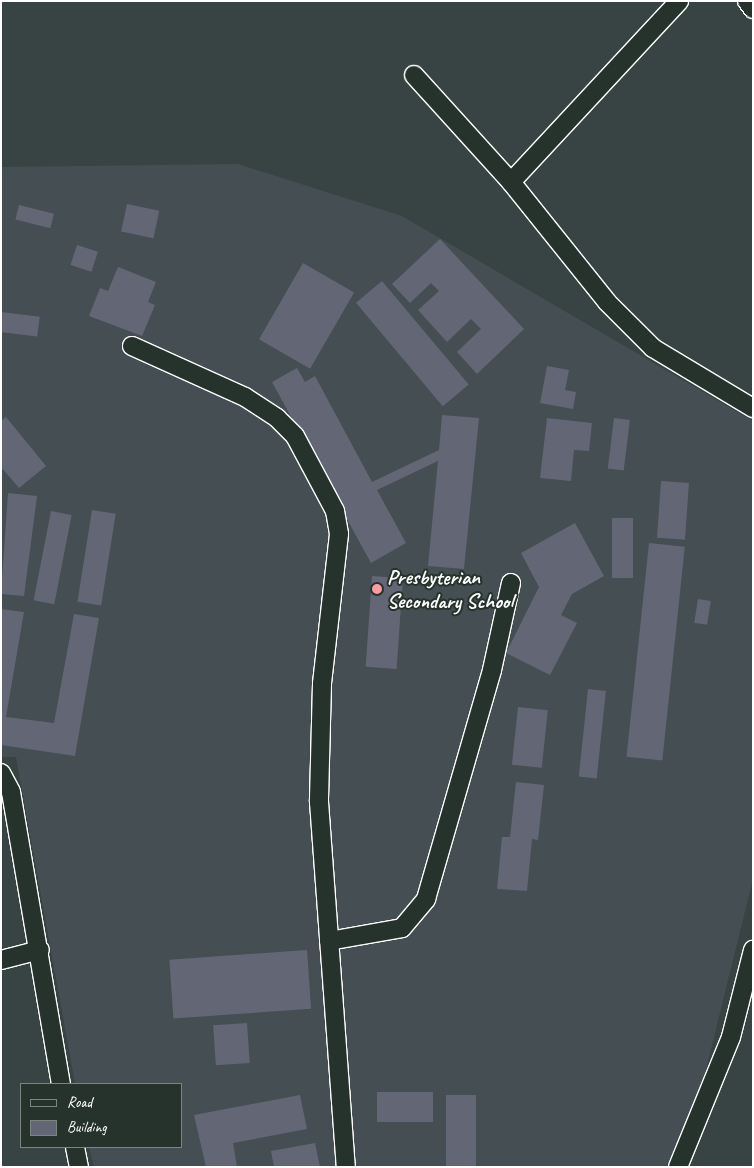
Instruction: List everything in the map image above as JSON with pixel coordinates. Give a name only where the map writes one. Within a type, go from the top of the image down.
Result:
[{"type":"street","points":[[511,182],[679,1]]},
{"type":"street","points":[[747,1],[753,10]]},
{"type":"street","points":[[414,75],[511,182],[606,302],[653,348],[753,408]]},
{"type":"street","points":[[132,346],[245,397],[277,418],[295,436],[335,511],[340,534],[322,684],[319,802],[346,1167]]},
{"type":"street","points":[[329,941],[402,928],[426,899],[492,670],[511,583]]},
{"type":"street","points":[[1,773],[12,792],[61,1083]]},
{"type":"street","points":[[1,960],[40,950]]},
{"type":"street","points":[[678,1167],[731,1037],[753,950]]},
{"type":"street","points":[[75,1148],[79,1167]]},
{"type":"shaded area","name":"Presbyterian Secondary School","points":[[238,164],[402,216],[753,421],[753,879],[682,1167],[94,1167],[89,1148],[182,1148],[182,1083],[75,1083],[16,757],[1,757],[1,167]]},
{"type":"building","points":[[127,204],[159,211],[153,238],[121,231]]},
{"type":"building","points":[[19,205],[54,214],[50,228],[15,220]]},
{"type":"building","points":[[440,239],[524,329],[477,374],[457,352],[481,329],[471,319],[447,342],[418,310],[439,291],[431,283],[410,303],[392,284]]},
{"type":"building","points":[[77,245],[98,252],[91,272],[71,265]]},
{"type":"building","points":[[303,263],[354,292],[310,369],[259,339]]},
{"type":"building","points":[[118,267],[156,282],[148,302],[155,305],[142,336],[89,316],[100,288],[108,291]]},
{"type":"building","points":[[382,281],[469,384],[443,406],[356,303]]},
{"type":"building","points":[[1,312],[40,317],[37,337],[1,332]]},
{"type":"building","points":[[547,366],[569,370],[565,390],[576,392],[573,409],[540,403]]},
{"type":"building","points":[[297,368],[305,382],[315,376],[372,482],[439,450],[442,415],[479,418],[464,569],[428,566],[438,461],[377,490],[406,543],[371,563],[272,382]]},
{"type":"building","points":[[6,417],[46,466],[19,488],[1,467],[1,421]]},
{"type":"building","points":[[547,418],[592,423],[589,451],[574,450],[571,481],[540,478]]},
{"type":"building","points":[[614,418],[630,420],[624,471],[608,469]]},
{"type":"building","points":[[661,481],[689,483],[685,540],[657,538]]},
{"type":"building","points":[[8,493],[37,496],[24,596],[1,594]]},
{"type":"building","points":[[92,510],[116,514],[101,606],[77,602]]},
{"type":"building","points":[[51,511],[72,515],[54,604],[34,600]]},
{"type":"building","points":[[612,518],[633,518],[633,578],[612,578]]},
{"type":"building","points":[[575,523],[604,576],[572,594],[561,615],[577,623],[550,675],[506,653],[539,587],[521,553]]},
{"type":"building","points":[[649,543],[685,547],[662,761],[627,757]]},
{"type":"building","points":[[372,576],[403,578],[397,669],[366,667]]},
{"type":"building","points":[[698,599],[711,601],[707,625],[694,623]]},
{"type":"building","points":[[1,609],[24,612],[6,717],[54,723],[74,614],[99,618],[75,756],[1,745]]},
{"type":"building","points":[[588,689],[606,691],[597,778],[579,777]]},
{"type":"building","points":[[518,707],[548,710],[542,768],[512,765]]},
{"type":"building","points":[[516,782],[544,785],[538,840],[532,839],[527,891],[497,889],[502,837],[510,837]]},
{"type":"building","points":[[307,950],[311,1009],[173,1018],[169,960]]},
{"type":"building","points":[[247,1023],[250,1063],[216,1065],[213,1025]]},
{"type":"building","points":[[377,1092],[433,1092],[433,1122],[377,1122]]},
{"type":"building","points":[[300,1095],[307,1129],[233,1143],[237,1167],[206,1167],[194,1115]]},
{"type":"building","points":[[446,1095],[476,1095],[476,1167],[446,1167]]},
{"type":"building","points":[[315,1143],[320,1167],[274,1167],[271,1151]]},
{"type":"place","name":"Presbyterian Secondary School","points":[[377,589]]}]
